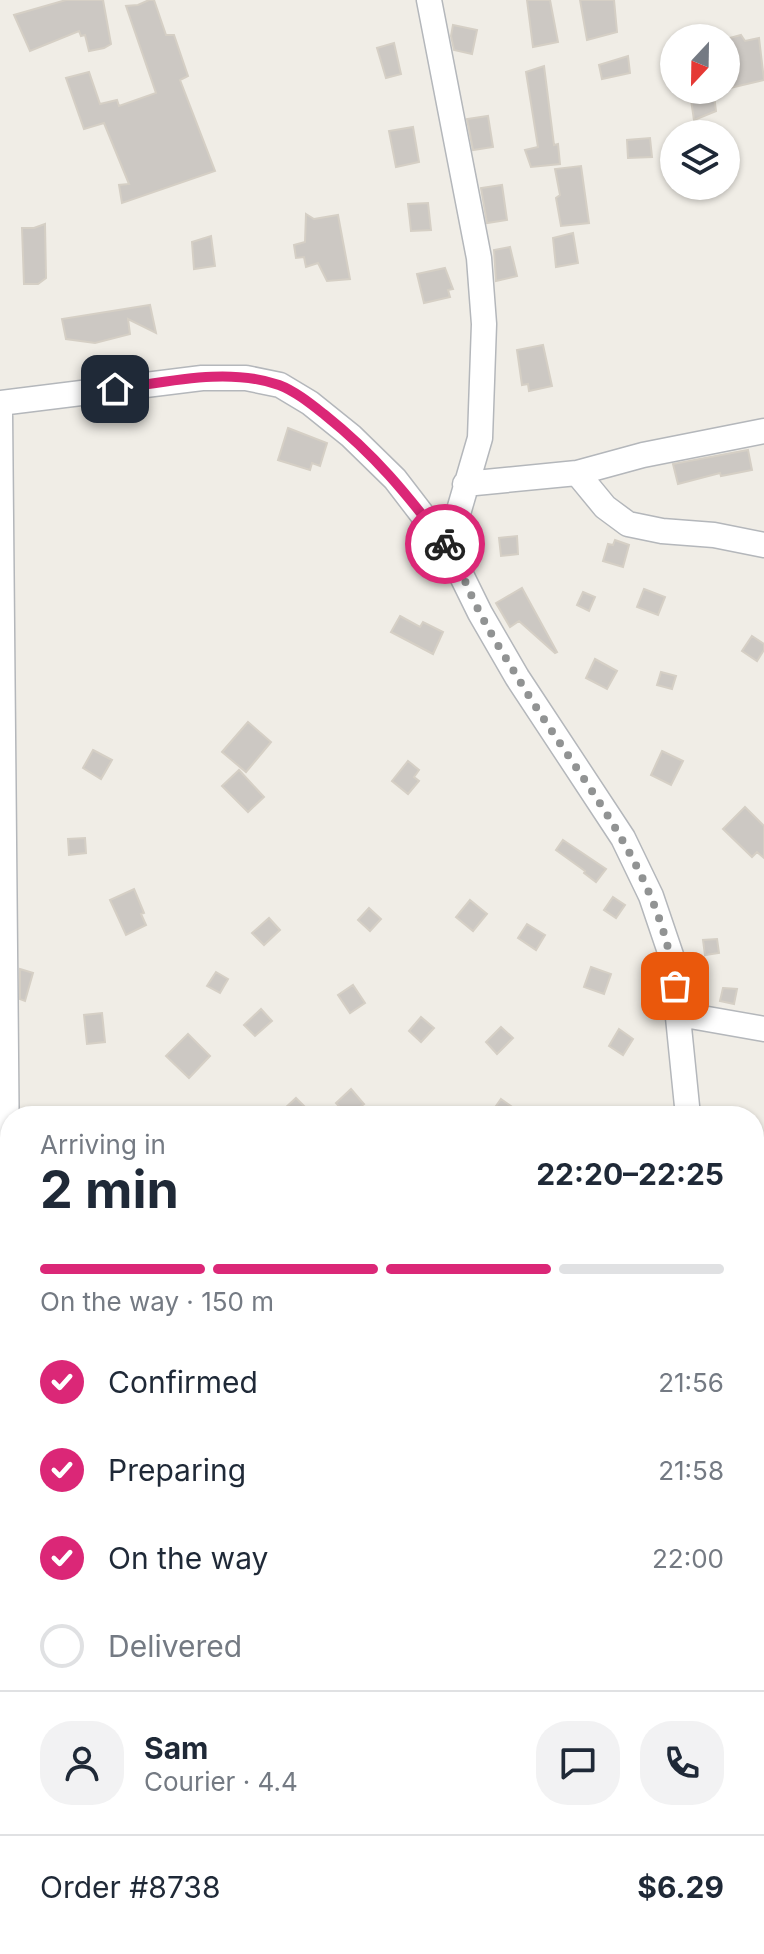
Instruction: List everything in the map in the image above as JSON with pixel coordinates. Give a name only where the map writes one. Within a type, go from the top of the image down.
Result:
[{"type":"street","points":[[429,0],[480,272],[484,324],[480,438],[448,548]]},
{"type":"street","points":[[0,403],[202,378],[246,378],[280,385],[310,403],[351,436],[395,479],[448,548],[480,613],[517,677],[623,838],[646,884],[672,958],[687,1106]]},
{"type":"street","points":[[0,412],[7,1106]]},
{"type":"street","points":[[465,484],[577,473],[643,455],[764,431]]},
{"type":"street","points":[[577,473],[605,507],[628,524],[764,545]]},
{"type":"street","points":[[679,1014],[764,1029]]},
{"type":"building","points":[[66,0],[103,0],[111,44],[89,51],[85,35],[81,36],[79,31],[30,51],[14,15]]},
{"type":"building","points":[[154,0],[166,35],[174,35],[188,76],[180,80],[215,171],[122,203],[119,185],[129,184],[104,123],[84,129],[66,78],[89,72],[100,104],[117,100],[119,106],[156,93],[126,6]]},
{"type":"building","points":[[527,0],[550,0],[558,42],[533,47]]},
{"type":"building","points":[[580,0],[614,0],[617,32],[587,40]]},
{"type":"building","points":[[453,25],[477,30],[472,54],[454,50],[451,36]]},
{"type":"building","points":[[740,35],[745,41],[759,38],[764,80],[740,86]]},
{"type":"building","points":[[394,43],[401,74],[386,78],[377,48]]},
{"type":"building","points":[[628,56],[630,73],[602,79],[599,65]]},
{"type":"building","points":[[544,66],[554,145],[558,144],[560,164],[531,167],[525,150],[538,147],[526,72]]},
{"type":"building","points":[[692,104],[715,104],[716,111],[694,120]]},
{"type":"building","points":[[488,116],[493,147],[473,150],[467,119]]},
{"type":"building","points":[[413,127],[419,162],[396,167],[389,131]]},
{"type":"building","points":[[650,138],[652,157],[628,158],[627,140]]},
{"type":"building","points":[[581,166],[589,223],[561,226],[555,169]]},
{"type":"building","points":[[502,185],[507,220],[487,223],[481,188]]},
{"type":"building","points":[[428,203],[431,230],[411,231],[408,204]]},
{"type":"building","points":[[306,214],[314,219],[338,215],[350,279],[327,281],[318,263],[306,267],[304,257],[296,258],[294,245],[305,242]]},
{"type":"building","points":[[45,224],[46,278],[38,284],[24,284],[22,228]]},
{"type":"building","points":[[573,233],[578,263],[556,267],[553,238]]},
{"type":"building","points":[[211,236],[215,266],[194,269],[192,242]]},
{"type":"building","points":[[510,247],[517,276],[496,281],[494,250]]},
{"type":"building","points":[[445,268],[453,289],[448,290],[450,297],[424,303],[417,274]]},
{"type":"building","points":[[150,305],[156,333],[128,319],[130,334],[95,343],[66,339],[62,319]]},
{"type":"building","points":[[543,345],[552,386],[529,391],[528,384],[522,385],[517,350]]},
{"type":"building","points":[[288,428],[327,443],[320,466],[312,463],[310,470],[278,460]]},
{"type":"building","points":[[748,450],[752,470],[721,476],[720,473],[678,484],[673,464]]},
{"type":"building","points":[[517,536],[518,554],[501,556],[499,538]]},
{"type":"building","points":[[615,540],[629,545],[623,567],[603,561],[608,544],[613,545]]},
{"type":"building","points":[[522,588],[557,652],[519,621],[510,627],[496,603]]},
{"type":"building","points":[[644,589],[665,597],[658,615],[637,607]]},
{"type":"building","points":[[583,592],[595,597],[589,611],[577,605]]},
{"type":"building","points":[[400,616],[420,627],[423,622],[443,632],[433,654],[391,632]]},
{"type":"building","points":[[752,636],[764,644],[757,661],[742,651]]},
{"type":"building","points":[[595,659],[617,671],[607,689],[586,678]]},
{"type":"building","points":[[661,672],[676,676],[672,689],[657,685]]},
{"type":"building","points":[[248,722],[271,742],[246,772],[222,752]]},
{"type":"building","points":[[93,750],[112,760],[101,779],[83,768]]},
{"type":"building","points":[[662,751],[683,761],[671,785],[651,775]]},
{"type":"building","points":[[408,761],[419,770],[414,777],[419,781],[408,794],[392,781]]},
{"type":"building","points":[[239,770],[264,797],[248,812],[222,786]]},
{"type":"building","points":[[745,807],[764,826],[764,858],[757,852],[752,857],[723,829]]},
{"type":"building","points":[[85,838],[86,853],[69,855],[68,839]]},
{"type":"building","points":[[563,840],[606,869],[596,882],[556,850]]},
{"type":"building","points":[[134,889],[146,925],[126,935],[110,900]]},
{"type":"building","points":[[613,897],[625,905],[616,918],[604,910]]},
{"type":"building","points":[[470,900],[487,914],[473,931],[456,917]]},
{"type":"building","points":[[369,908],[381,919],[370,931],[358,920]]},
{"type":"building","points":[[269,918],[280,930],[264,945],[252,933]]},
{"type":"building","points":[[527,924],[545,935],[536,950],[518,938]]},
{"type":"building","points":[[717,939],[719,953],[705,955],[703,940]]},
{"type":"building","points":[[591,967],[611,974],[604,994],[584,987]]},
{"type":"building","points":[[20,969],[33,973],[25,1001],[20,999]]},
{"type":"building","points":[[216,972],[228,979],[220,993],[207,986]]},
{"type":"building","points":[[353,985],[365,1003],[350,1013],[338,995]]},
{"type":"building","points":[[723,988],[737,989],[734,1004],[720,1001]]},
{"type":"building","points":[[261,1009],[272,1021],[255,1036],[244,1025]]},
{"type":"building","points":[[102,1013],[105,1042],[87,1044],[84,1015]]},
{"type":"building","points":[[421,1017],[434,1028],[421,1042],[409,1031]]},
{"type":"building","points":[[501,1027],[513,1038],[497,1054],[486,1042]]},
{"type":"building","points":[[619,1029],[633,1039],[623,1055],[609,1046]]},
{"type":"building","points":[[188,1034],[210,1056],[189,1078],[166,1056]]},
{"type":"building","points":[[351,1089],[364,1104],[339,1106],[336,1103]]},
{"type":"building","points":[[296,1098],[304,1106],[287,1106]]},
{"type":"building","points":[[501,1099],[511,1106],[496,1106]]},
{"type":"way so far","points":[[445,544],[517,677],[623,838],[651,896],[672,958],[675,986]]},
{"type":"route","points":[[115,389],[202,378],[246,378],[280,385],[310,403],[351,436],[395,479],[445,544]]}]
